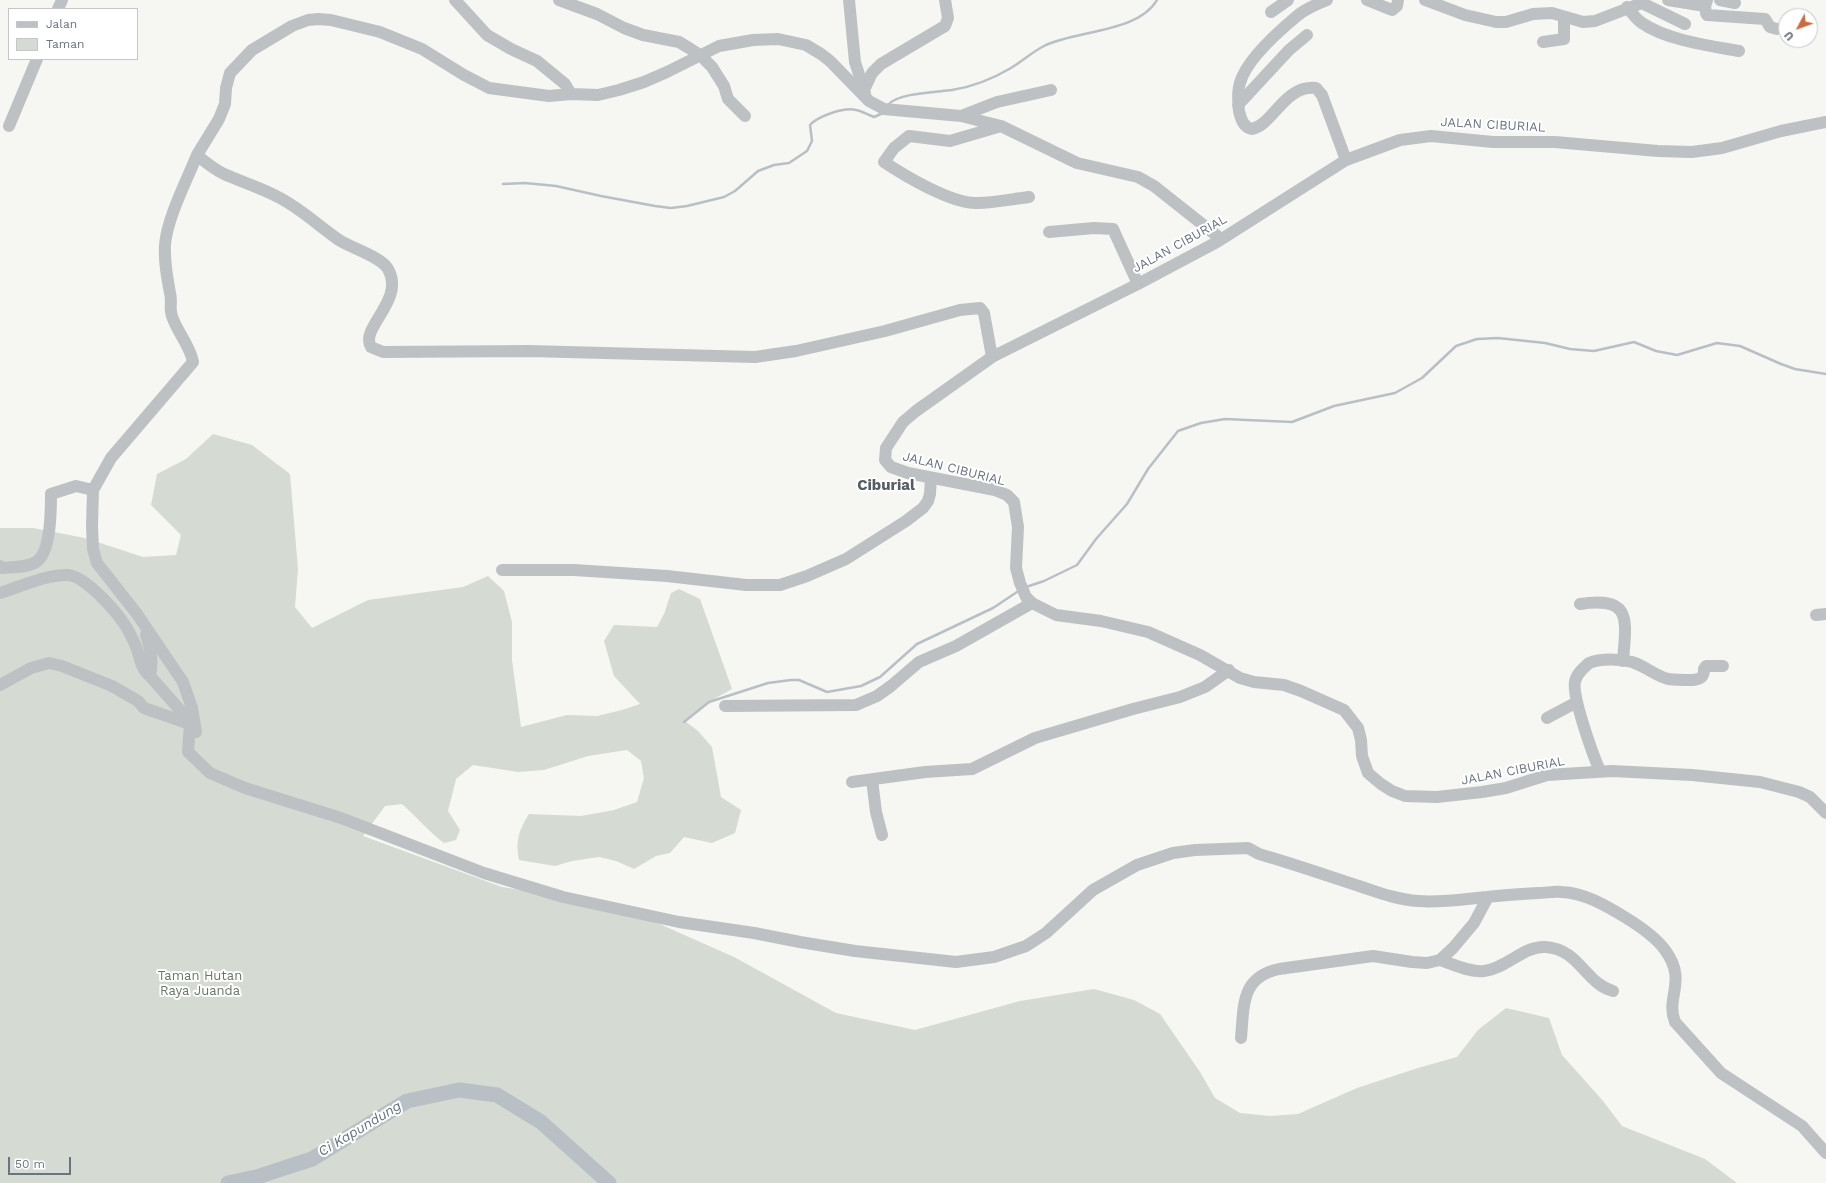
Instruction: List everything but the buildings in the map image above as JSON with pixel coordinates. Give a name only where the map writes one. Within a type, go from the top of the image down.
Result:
[{"type":"street","points":[[455,0],[486,35],[537,61],[564,84],[571,94]]},
{"type":"street","points":[[559,0],[582,7],[624,28],[643,35],[679,42],[700,55],[712,67],[724,86],[728,98],[745,116]]},
{"type":"street","points":[[849,0],[855,62],[869,101]]},
{"type":"street","points":[[864,90],[872,73],[881,64],[945,26],[948,18],[945,0]]},
{"type":"street","points":[[1271,12],[1288,0]]},
{"type":"street","points":[[1327,0],[1298,15],[1249,65],[1239,84],[1238,105],[1243,122],[1248,128],[1252,129],[1260,126],[1283,102],[1296,92],[1309,88],[1316,88],[1322,95],[1346,160]]},
{"type":"street","points":[[1367,0],[1392,10],[1398,6],[1398,0]]},
{"type":"street","points":[[1425,0],[1464,15],[1496,22],[1506,22],[1533,14],[1552,13],[1582,22],[1595,21],[1627,7],[1655,0]]},
{"type":"street","points":[[1668,0],[1706,3],[1706,13],[1708,15],[1765,19],[1770,27],[1777,29]]},
{"type":"street","points":[[1720,0],[1735,3]]},
{"type":"street","points":[[1642,3],[1685,24]]},
{"type":"street","points":[[1627,7],[1643,24],[1660,31],[1678,38],[1739,51]]},
{"type":"street","points":[[1543,42],[1564,38],[1564,17]]},
{"type":"street","points":[[188,752],[194,740],[196,725],[183,682],[141,621],[97,563],[93,549],[93,490],[111,458],[193,362],[171,313],[171,294],[164,263],[165,243],[173,216],[196,155],[219,119],[225,104],[226,88],[230,73],[252,50],[292,26],[318,19],[380,32],[422,49],[464,75],[489,88],[550,96],[571,94],[598,95],[619,90],[661,75],[719,46],[741,42],[778,39],[794,42],[806,45],[830,61],[869,101],[884,109],[961,116],[1001,126],[1077,163],[1138,177],[1154,186],[1221,239]]},
{"type":"street","points":[[1238,105],[1289,50],[1307,35]]},
{"type":"street","points":[[9,126],[37,60]]},
{"type":"street","points":[[961,116],[997,102],[1051,90]]},
{"type":"street","name":"JALAN CIBURIAL","points":[[1826,122],[1781,130],[1722,148],[1692,152],[1658,151],[1555,142],[1493,142],[1431,136],[1400,140],[1346,160],[1221,239],[1138,284],[992,357],[916,411],[900,427],[886,448],[885,460],[891,467],[908,473],[995,490],[1007,495],[1014,502],[1018,514],[1016,568],[1026,597],[1032,603],[1056,615],[1102,621],[1148,632],[1200,655],[1221,668],[1229,670],[1240,678],[1284,685],[1344,710],[1358,728],[1361,740],[1362,756],[1368,773],[1392,791],[1405,796],[1436,797],[1482,792],[1506,788],[1547,776],[1600,771],[1760,782],[1799,792],[1810,797],[1826,813]]},
{"type":"street","points":[[1001,126],[950,141],[909,136],[894,148],[884,162],[959,202],[976,204],[1029,197]]},
{"type":"street","points":[[196,155],[223,173],[281,198],[339,240],[385,264],[390,275],[392,291],[390,300],[376,320],[369,340],[371,347],[383,352],[529,351],[755,357],[796,351],[885,331],[930,317],[972,308],[980,308],[984,313],[992,357]]},
{"type":"street","points":[[1049,232],[1094,228],[1113,229],[1138,284]]},
{"type":"street","points":[[502,570],[574,570],[667,576],[746,585],[780,585],[807,576],[846,559],[906,522],[928,501],[931,478]]},
{"type":"street","points":[[0,566],[2,568],[20,567],[35,563],[40,559],[46,547],[51,494],[76,486],[93,490]]},
{"type":"street","points":[[0,593],[53,576],[68,575],[78,578],[103,599],[125,624],[138,650],[144,672],[150,676],[187,718],[190,724],[188,752]]},
{"type":"street","points":[[1580,604],[1592,602],[1612,604],[1621,610],[1625,621],[1623,661]]},
{"type":"street","points":[[725,706],[856,705],[862,703],[891,686],[919,662],[956,646],[1032,603]]},
{"type":"street","points":[[141,621],[152,653],[150,676]]},
{"type":"street","points":[[1600,771],[1590,748],[1577,702],[1574,683],[1589,663],[1597,661],[1632,662],[1668,678],[1682,680],[1699,679],[1704,675],[1704,669],[1706,666],[1723,666]]},
{"type":"street","points":[[0,685],[31,668],[49,663],[62,666],[112,686],[138,701],[144,708],[190,724]]},
{"type":"street","points":[[852,782],[897,775],[972,768],[1036,738],[1133,709],[1180,698],[1205,687],[1229,670]]},
{"type":"street","points":[[1547,718],[1577,702]]},
{"type":"street","points":[[188,752],[210,773],[245,788],[341,818],[484,873],[563,898],[679,922],[754,933],[855,951],[956,962],[994,957],[1026,946],[1046,933],[1093,890],[1137,865],[1179,852],[1218,848],[1248,848],[1333,878],[1404,899],[1419,901],[1458,901],[1488,896],[1554,892],[1571,893],[1600,903],[1612,909],[1648,934],[1665,950],[1675,967],[1676,987],[1673,1016],[1675,1022],[1721,1073],[1802,1126],[1826,1153]]},
{"type":"street","points":[[872,780],[876,809],[882,835]]},
{"type":"street","points":[[1241,1038],[1245,997],[1252,982],[1268,971],[1373,956],[1427,963],[1440,960],[1453,948],[1474,923],[1488,896]]},
{"type":"street","points":[[1440,960],[1473,970],[1484,971],[1495,969],[1535,948],[1545,946],[1556,948],[1577,961],[1604,989],[1613,991]]},
{"type":"green space","name":"Taman Hutan Raya Juanda","points":[[213,434],[252,445],[290,474],[298,569],[295,607],[312,628],[368,600],[463,587],[488,576],[504,591],[512,622],[512,660],[521,727],[567,715],[597,716],[640,704],[614,676],[604,641],[614,625],[657,627],[664,614],[671,593],[679,589],[700,599],[732,689],[707,703],[685,721],[698,731],[712,747],[721,797],[741,810],[735,833],[712,843],[684,837],[670,853],[656,856],[634,869],[616,861],[599,857],[572,861],[555,866],[519,860],[517,847],[519,836],[529,814],[581,816],[614,810],[637,802],[644,778],[641,761],[627,750],[588,756],[544,770],[518,772],[473,765],[456,779],[448,811],[460,830],[456,840],[444,843],[402,804],[385,806],[363,836],[502,887],[568,897],[637,914],[734,957],[836,1013],[915,1030],[1020,1001],[1094,989],[1134,1000],[1160,1014],[1200,1072],[1215,1098],[1240,1113],[1270,1116],[1298,1114],[1357,1088],[1457,1057],[1478,1030],[1506,1008],[1549,1018],[1562,1055],[1603,1101],[1622,1126],[1705,1159],[1737,1183],[0,1183],[0,528],[33,528],[85,538],[143,557],[176,555],[181,535],[151,505],[157,474],[186,459]]},
{"type":"waterway","points":[[888,105],[892,101],[899,98],[960,89],[983,82],[1011,68],[1044,46],[1057,41],[1121,25],[1136,19],[1148,11],[1157,0]]},
{"type":"waterway","points":[[503,184],[525,183],[556,186],[655,206],[671,208],[687,206],[724,197],[735,191],[758,171],[774,165],[789,163],[807,151],[812,141],[810,125],[819,118],[838,111],[851,109],[874,117],[883,113]]},
{"type":"waterway","points":[[1026,587],[1044,581],[1077,565],[1096,539],[1127,504],[1148,469],[1178,431],[1201,423],[1225,419],[1292,422],[1334,406],[1395,393],[1422,378],[1456,346],[1477,339],[1498,338],[1545,343],[1570,349],[1594,351],[1634,342],[1656,351],[1677,355],[1717,343],[1740,346],[1795,369],[1826,374]]},
{"type":"waterway","points":[[684,722],[709,702],[768,683],[799,680],[827,692],[861,686],[880,677],[917,644],[993,608],[1020,590]]},
{"type":"waterway","name":"Ci Kapundung","points":[[228,1183],[260,1176],[312,1159],[407,1101],[459,1090],[497,1095],[541,1122],[609,1183]]},
{"type":"district","name":"Ciburial","points":[[886,486]]}]
